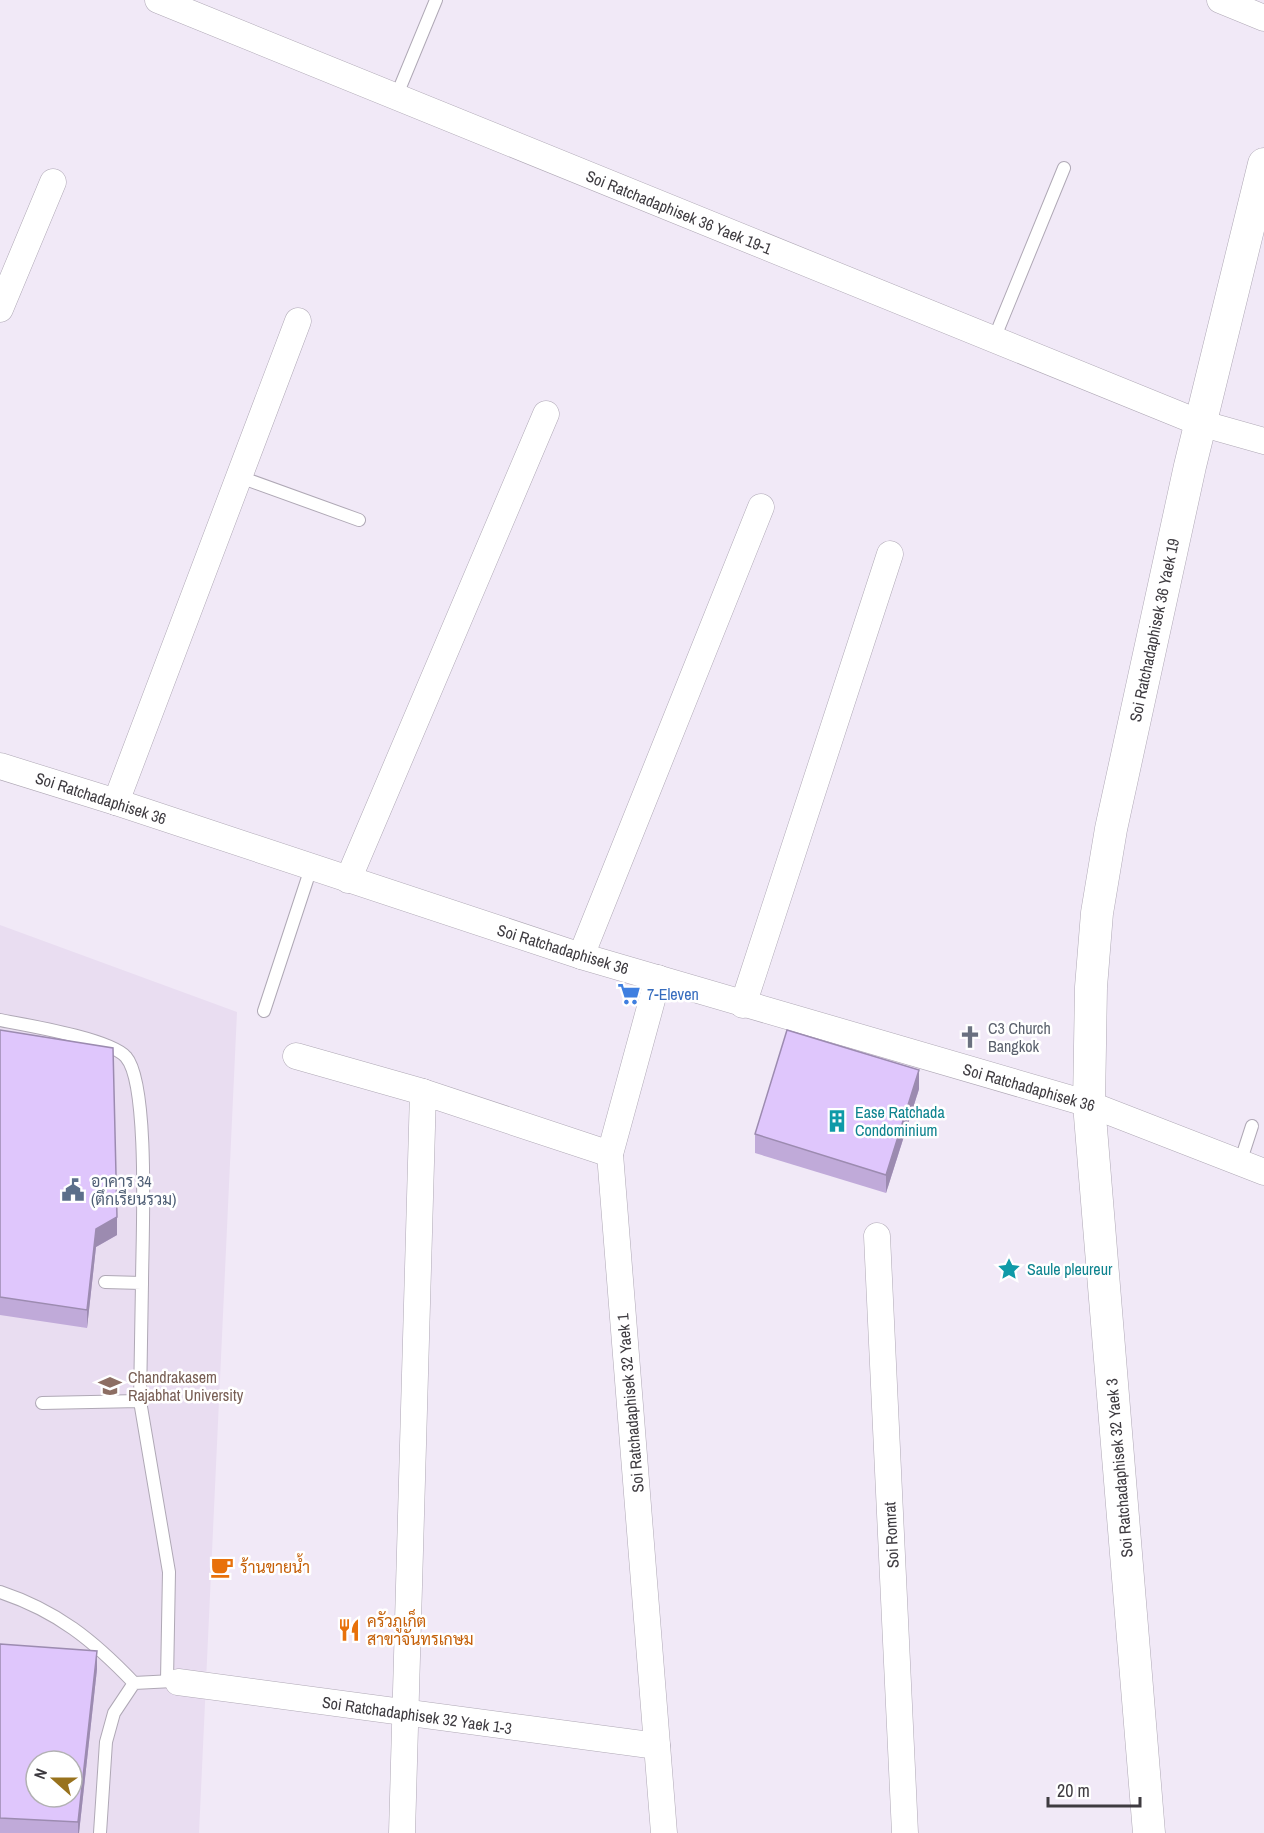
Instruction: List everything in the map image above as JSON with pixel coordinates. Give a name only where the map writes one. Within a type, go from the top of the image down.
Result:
[{"type":"street","name":"Soi Ratchadaphisek 36 Yaek 19-1","points":[[158,0],[1200,423],[1264,441]]},
{"type":"street","points":[[1220,0],[1264,18]]},
{"type":"street","name":"Soi Ratchadaphisek 36 Yaek 19","points":[[1089,1104],[1091,987],[1097,913],[1111,829],[1195,467],[1200,423],[1264,164]]},
{"type":"street","points":[[0,309],[53,182]]},
{"type":"street","points":[[116,802],[298,321]]},
{"type":"street","points":[[348,880],[546,414]]},
{"type":"street","points":[[581,956],[761,507]]},
{"type":"street","points":[[743,1005],[890,554]]},
{"type":"street","name":"Soi Ratchadaphisek 36","points":[[0,766],[116,802],[581,956],[658,978],[894,1054],[1089,1104],[1264,1172]]},
{"type":"street","name":"Soi Ratchadaphisek 32 Yaek 1","points":[[658,978],[610,1154],[664,1833]]},
{"type":"street","points":[[296,1056],[423,1092],[610,1154]]},
{"type":"street","points":[[402,1833],[423,1092]]},
{"type":"street","name":"Soi Ratchadaphisek 32 Yaek 3","points":[[1089,1104],[1149,1833]]},
{"type":"street","name":"Soi Romrat","points":[[877,1236],[905,1833]]},
{"type":"street","name":"Soi Ratchadaphisek 32 Yaek 1-3","points":[[172,1681],[657,1746]]},
{"type":"lane","points":[[396,97],[436,0]]},
{"type":"lane","points":[[994,339],[1065,168]]},
{"type":"lane","points":[[240,477],[359,520]]},
{"type":"lane","points":[[264,1011],[311,868]]},
{"type":"lane","points":[[0,1020],[104,1044],[127,1058],[134,1074],[144,1159],[140,1401],[168,1572],[172,1681],[134,1683],[98,1646],[73,1626],[24,1600],[0,1592]]},
{"type":"lane","points":[[1240,1163],[1252,1126]]},
{"type":"lane","points":[[105,1282],[142,1283]]},
{"type":"lane","points":[[42,1403],[140,1401]]},
{"type":"lane","points":[[100,1833],[106,1742],[114,1713],[134,1683]]},
{"type":"shaded area","name":"Chandrakasem Rajabhat University","points":[[0,925],[237,1012],[199,1833],[0,1833]]},
{"type":"building","points":[[0,1030],[113,1048],[117,1217],[96,1229],[87,1310],[0,1297]]},
{"type":"building","name":"Ease Ratchada Condominium","points":[[787,1030],[919,1070],[886,1175],[755,1134]]},
{"type":"building","points":[[0,1644],[97,1651],[84,1768],[84,1749],[24,1749],[24,1809],[79,1809],[78,1822],[0,1818]]},
{"type":"place","name":"7-Eleven","points":[[629,994]]},
{"type":"place","name":"C3 Church Bangkok","points":[[970,1037]]},
{"type":"place","name":"Ease Ratchada Condominium","points":[[837,1121]]},
{"type":"place","name":"อาคาร 34 (ตึกเรียนรวม)","points":[[73,1190]]},
{"type":"place","name":"Saule pleureur","points":[[1009,1269]]},
{"type":"place","name":"Chandrakasem Rajabhat University","points":[[110,1386]]},
{"type":"place","name":"ร้านขายน้ำ","points":[[222,1567]]},
{"type":"place","name":"ครัวภูเก็ต สาขาจันทรเกษม","points":[[349,1630]]}]
